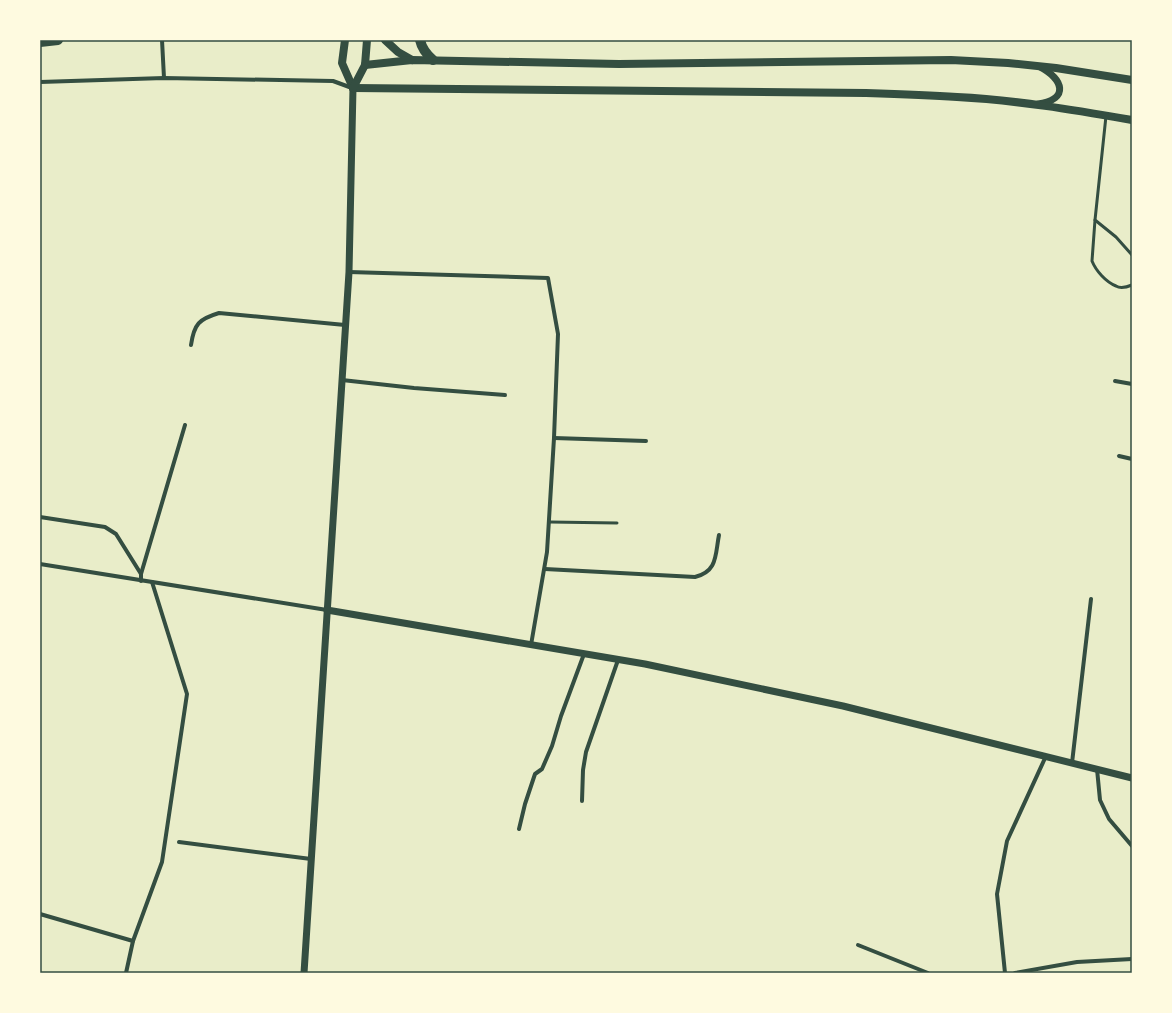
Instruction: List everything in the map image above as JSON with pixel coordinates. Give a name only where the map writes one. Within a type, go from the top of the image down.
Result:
[{"type":"highway","points":[[40,42],[58,40]]},
{"type":"highway","points":[[420,40],[426,54],[433,60]]},
{"type":"main road","points":[[344,40],[342,64],[352,88]]},
{"type":"main road","points":[[352,88],[365,65],[367,40]]},
{"type":"main road","points":[[385,40],[398,52],[412,60]]},
{"type":"main road","points":[[365,65],[412,60],[619,64],[951,60],[1038,66],[1132,80]]},
{"type":"main road","points":[[352,88],[866,93],[958,97],[1035,105],[1132,120]]},
{"type":"street","points":[[162,40],[164,78]]},
{"type":"street","points":[[1035,105],[1048,102],[1055,98],[1059,89],[1057,81],[1048,71],[1038,66]]},
{"type":"street","points":[[40,82],[164,78],[333,81],[352,88],[349,272],[304,973]]},
{"type":"street","points":[[349,272],[548,278],[558,334],[554,438],[550,522],[545,569],[531,646]]},
{"type":"street","points":[[191,344],[192,334],[197,324],[207,317],[219,313],[345,324]]},
{"type":"street","points":[[342,380],[414,388],[505,395]]},
{"type":"street","points":[[1115,381],[1132,384]]},
{"type":"street","points":[[141,580],[141,574],[185,425]]},
{"type":"street","points":[[554,438],[646,440]]},
{"type":"street","points":[[1119,456],[1132,459]]},
{"type":"street","points":[[40,517],[106,527],[116,534],[141,574]]},
{"type":"street","points":[[545,569],[694,577],[705,574],[711,569],[714,562],[719,535]]},
{"type":"street","points":[[40,564],[327,610],[618,660],[843,706],[1132,778]]},
{"type":"street","points":[[126,973],[133,941],[162,862],[187,694],[152,582]]},
{"type":"street","points":[[1072,763],[1091,599]]},
{"type":"street","points":[[518,830],[533,779],[535,774],[542,769],[552,746],[561,716],[584,654]]},
{"type":"street","points":[[582,801],[583,770],[586,752],[602,710],[618,660]]},
{"type":"street","points":[[1005,973],[997,894],[1008,841],[1046,756]]},
{"type":"street","points":[[1097,769],[1100,800],[1109,819],[1132,846]]},
{"type":"street","points":[[179,842],[311,859]]},
{"type":"street","points":[[40,914],[133,941]]},
{"type":"street","points":[[858,945],[928,973]]},
{"type":"street","points":[[1015,973],[1077,962],[1132,959]]},
{"type":"lane","points":[[1106,115],[1094,220],[1092,261],[1098,272],[1116,287],[1123,288],[1132,286]]},
{"type":"lane","points":[[1094,220],[1116,237],[1132,255]]},
{"type":"lane","points":[[550,522],[617,523]]}]
